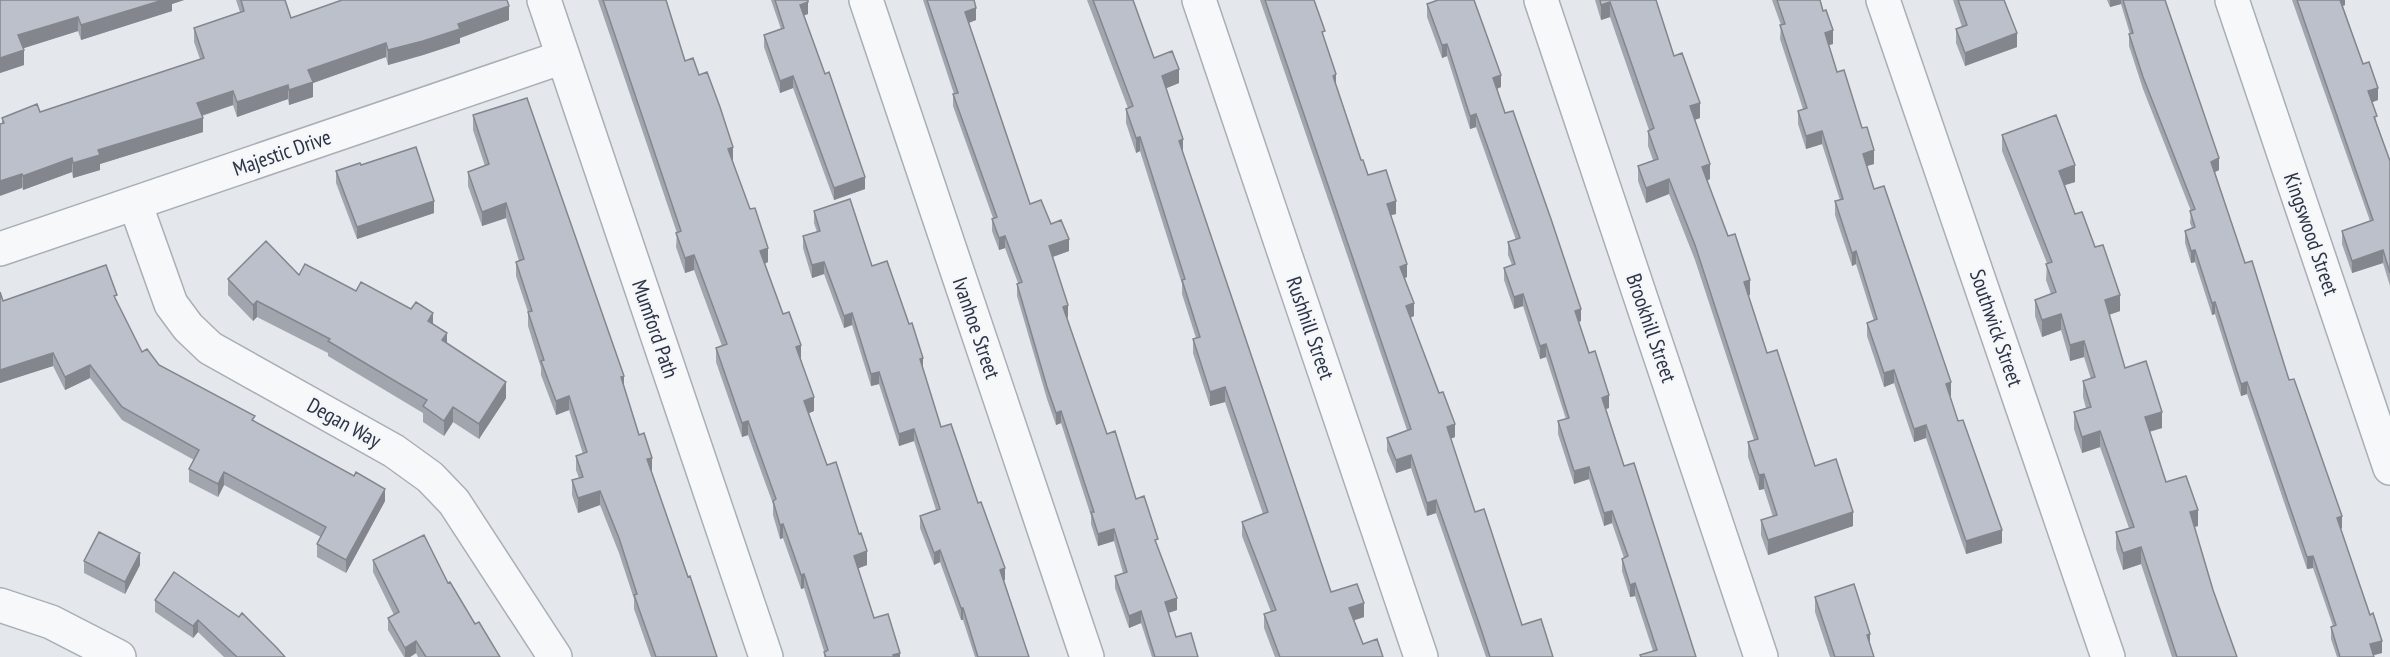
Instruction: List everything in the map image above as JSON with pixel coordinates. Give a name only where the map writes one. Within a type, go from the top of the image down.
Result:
[{"type":"street","name":"Mumford Path","points":[[544,0],[766,657]]},
{"type":"street","name":"Ivanhoe Street","points":[[866,0],[1087,657]]},
{"type":"street","name":"Rushhill Street","points":[[1199,0],[1421,657]]},
{"type":"street","name":"Brookhill Street","points":[[1541,0],[1761,657]]},
{"type":"street","name":"Southwick Street","points":[[1883,0],[2108,657]]},
{"type":"street","name":"Kingswood Street","points":[[2232,0],[2390,468]]},
{"type":"street","name":"Majestic Drive","points":[[0,249],[563,57]]},
{"type":"street","name":"Degan Way","points":[[135,203],[171,304],[188,327],[210,348],[394,451],[430,477],[454,502],[555,657]]},
{"type":"street","points":[[0,604],[51,622],[119,657]]},
{"type":"building","points":[[0,0],[163,0],[81,25],[78,17],[18,35],[24,50],[0,58]]},
{"type":"building","points":[[241,0],[285,0],[291,18],[342,0],[507,0],[509,6],[458,24],[460,29],[423,41],[388,50],[386,43],[308,70],[313,82],[289,90],[288,85],[237,102],[233,91],[197,103],[203,118],[98,150],[100,155],[73,163],[72,158],[23,176],[22,174],[0,181],[0,124],[4,123],[2,118],[37,104],[40,112],[204,58],[194,28],[244,11]]},
{"type":"building","points":[[603,0],[666,0],[685,61],[693,58],[699,75],[707,72],[733,147],[728,149],[750,209],[755,208],[768,248],[760,251],[783,314],[789,312],[801,345],[796,347],[814,397],[804,401],[827,465],[836,462],[859,534],[861,533],[867,551],[854,556],[874,618],[888,614],[900,653],[893,655],[894,657],[826,657],[824,652],[828,650],[804,574],[801,575],[783,524],[780,525],[773,501],[776,499],[748,421],[742,423],[716,348],[727,344],[694,255],[685,258],[676,233],[681,231]]},
{"type":"building","points":[[775,0],[808,0],[800,5],[825,74],[829,72],[865,177],[834,188],[793,76],[780,81],[764,35],[784,28]]},
{"type":"building","points":[[927,0],[974,0],[976,8],[965,12],[1030,204],[1041,200],[1051,224],[1061,220],[1069,239],[1049,246],[1068,305],[1063,307],[1107,434],[1115,431],[1136,499],[1144,496],[1158,539],[1155,540],[1177,598],[1165,602],[1176,637],[1191,633],[1198,657],[1155,657],[1141,611],[1129,616],[1115,576],[1127,572],[1114,529],[1098,534],[1091,512],[1094,512],[1061,411],[1056,413],[1047,387],[1017,284],[1022,282],[1005,236],[999,238],[992,219],[997,217],[953,94],[958,93]]},
{"type":"building","points":[[1093,0],[1133,0],[1154,58],[1172,51],[1179,69],[1162,76],[1183,139],[1179,141],[1331,592],[1357,584],[1364,603],[1349,608],[1363,644],[1377,639],[1383,657],[1280,657],[1264,614],[1276,610],[1242,522],[1268,512],[1225,387],[1210,392],[1193,339],[1200,337],[1182,280],[1185,279],[1140,137],[1136,138],[1126,109],[1133,106]]},
{"type":"building","points":[[1265,0],[1314,0],[1336,74],[1333,76],[1361,160],[1363,160],[1368,175],[1386,170],[1396,201],[1387,204],[1407,264],[1400,267],[1414,303],[1406,306],[1439,393],[1443,392],[1455,424],[1447,427],[1475,512],[1484,509],[1522,625],[1541,619],[1553,657],[1490,657],[1436,500],[1427,503],[1411,455],[1396,460],[1387,438],[1411,429]]},
{"type":"building","points":[[1438,0],[1474,0],[1501,75],[1493,78],[1505,113],[1513,111],[1581,309],[1575,311],[1589,353],[1595,351],[1609,395],[1602,398],[1624,466],[1634,463],[1696,657],[1641,657],[1640,655],[1657,650],[1635,583],[1630,585],[1622,559],[1628,556],[1612,511],[1604,513],[1589,467],[1574,471],[1558,421],[1569,418],[1546,344],[1540,346],[1523,294],[1514,297],[1504,268],[1515,264],[1508,242],[1520,238],[1476,114],[1470,116],[1447,44],[1442,45],[1427,4]]},
{"type":"building","points":[[1600,0],[1656,0],[1674,56],[1682,53],[1700,103],[1690,106],[1710,164],[1702,167],[1728,236],[1735,234],[1750,280],[1744,282],[1767,353],[1777,350],[1815,466],[1836,459],[1853,512],[1768,540],[1761,520],[1777,515],[1764,474],[1759,475],[1748,442],[1758,439],[1695,245],[1669,179],[1646,188],[1638,166],[1658,159],[1648,131],[1654,128],[1610,2],[1601,5]]},
{"type":"building","points":[[1777,0],[1820,0],[1823,11],[1826,10],[1833,30],[1825,33],[1837,72],[1844,70],[1862,128],[1867,127],[1874,150],[1863,154],[1874,189],[1884,186],[1951,382],[1946,384],[1958,421],[1963,420],[2002,530],[1966,541],[1926,425],[1914,429],[1894,370],[1884,373],[1867,323],[1877,319],[1856,251],[1852,253],[1835,201],[1843,199],[1822,131],[1806,136],[1798,111],[1807,108],[1780,25],[1785,24]]},
{"type":"building","points":[[1958,0],[2004,0],[2017,33],[1965,53],[1956,29],[1967,25]]},
{"type":"building","points":[[2123,0],[2165,0],[2219,158],[2211,162],[2245,263],[2252,261],[2289,380],[2294,379],[2342,516],[2337,518],[2370,615],[2373,613],[2382,641],[2370,644],[2374,657],[2340,657],[2331,627],[2336,625],[2313,556],[2307,557],[2247,382],[2241,384],[2215,302],[2212,303],[2195,250],[2191,251],[2185,231],[2195,227],[2190,211],[2195,209],[2143,77],[2129,34],[2133,33]]},
{"type":"building","points":[[2297,0],[2340,0],[2363,64],[2369,62],[2378,88],[2368,91],[2377,116],[2374,117],[2390,161],[2390,273],[2383,250],[2352,261],[2342,231],[2373,220]]},
{"type":"building","points":[[527,98],[624,376],[621,377],[639,435],[644,433],[652,458],[647,459],[717,657],[656,657],[634,595],[637,594],[619,538],[600,491],[578,498],[572,480],[583,477],[576,456],[587,452],[569,396],[556,401],[541,361],[544,360],[528,312],[532,311],[516,262],[524,259],[506,203],[482,212],[468,172],[489,164],[473,115]]},
{"type":"building","points":[[2056,115],[2075,165],[2059,171],[2075,214],[2082,212],[2095,247],[2103,245],[2120,295],[2105,300],[2125,368],[2146,361],[2162,412],[2145,417],[2166,482],[2186,476],[2198,510],[2190,512],[2213,590],[2237,657],[2177,657],[2141,547],[2123,553],[2116,532],[2134,527],[2100,431],[2082,437],[2074,412],[2091,407],[2083,381],[2095,377],[2084,341],[2070,345],[2061,314],[2042,320],[2035,300],[2056,292],[2046,264],[2052,262],[2002,135]]},
{"type":"building","points":[[416,147],[434,201],[357,227],[336,171]]},
{"type":"building","points":[[850,199],[872,266],[887,261],[909,324],[912,323],[923,358],[920,359],[941,427],[951,424],[978,503],[981,502],[1005,568],[1000,570],[1029,657],[978,657],[963,608],[961,608],[940,550],[934,553],[920,516],[940,509],[914,429],[899,434],[879,372],[871,374],[852,313],[844,316],[824,262],[812,265],[803,236],[820,231],[814,211]]},
{"type":"building","points":[[266,241],[299,275],[305,264],[356,291],[361,282],[411,309],[416,302],[433,313],[428,321],[447,333],[442,340],[506,382],[479,424],[453,407],[444,421],[423,406],[427,400],[328,341],[330,339],[257,301],[253,305],[228,279]]},
{"type":"building","points":[[106,265],[117,295],[114,296],[142,352],[147,349],[159,365],[255,416],[252,420],[354,476],[356,472],[385,489],[346,560],[317,544],[326,527],[224,472],[218,484],[189,469],[199,450],[122,407],[90,365],[65,377],[53,353],[0,370],[0,292],[3,301]]},
{"type":"building","points":[[99,532],[140,553],[125,582],[84,561]]},
{"type":"building","points":[[424,535],[448,583],[450,582],[475,624],[479,622],[500,657],[426,657],[416,641],[405,648],[388,618],[399,612],[373,560]]},
{"type":"building","points":[[174,572],[239,617],[242,613],[285,657],[237,657],[198,620],[193,626],[155,600]]},
{"type":"building","points":[[1854,584],[1870,634],[1867,635],[1874,657],[1835,657],[1815,597]]}]
